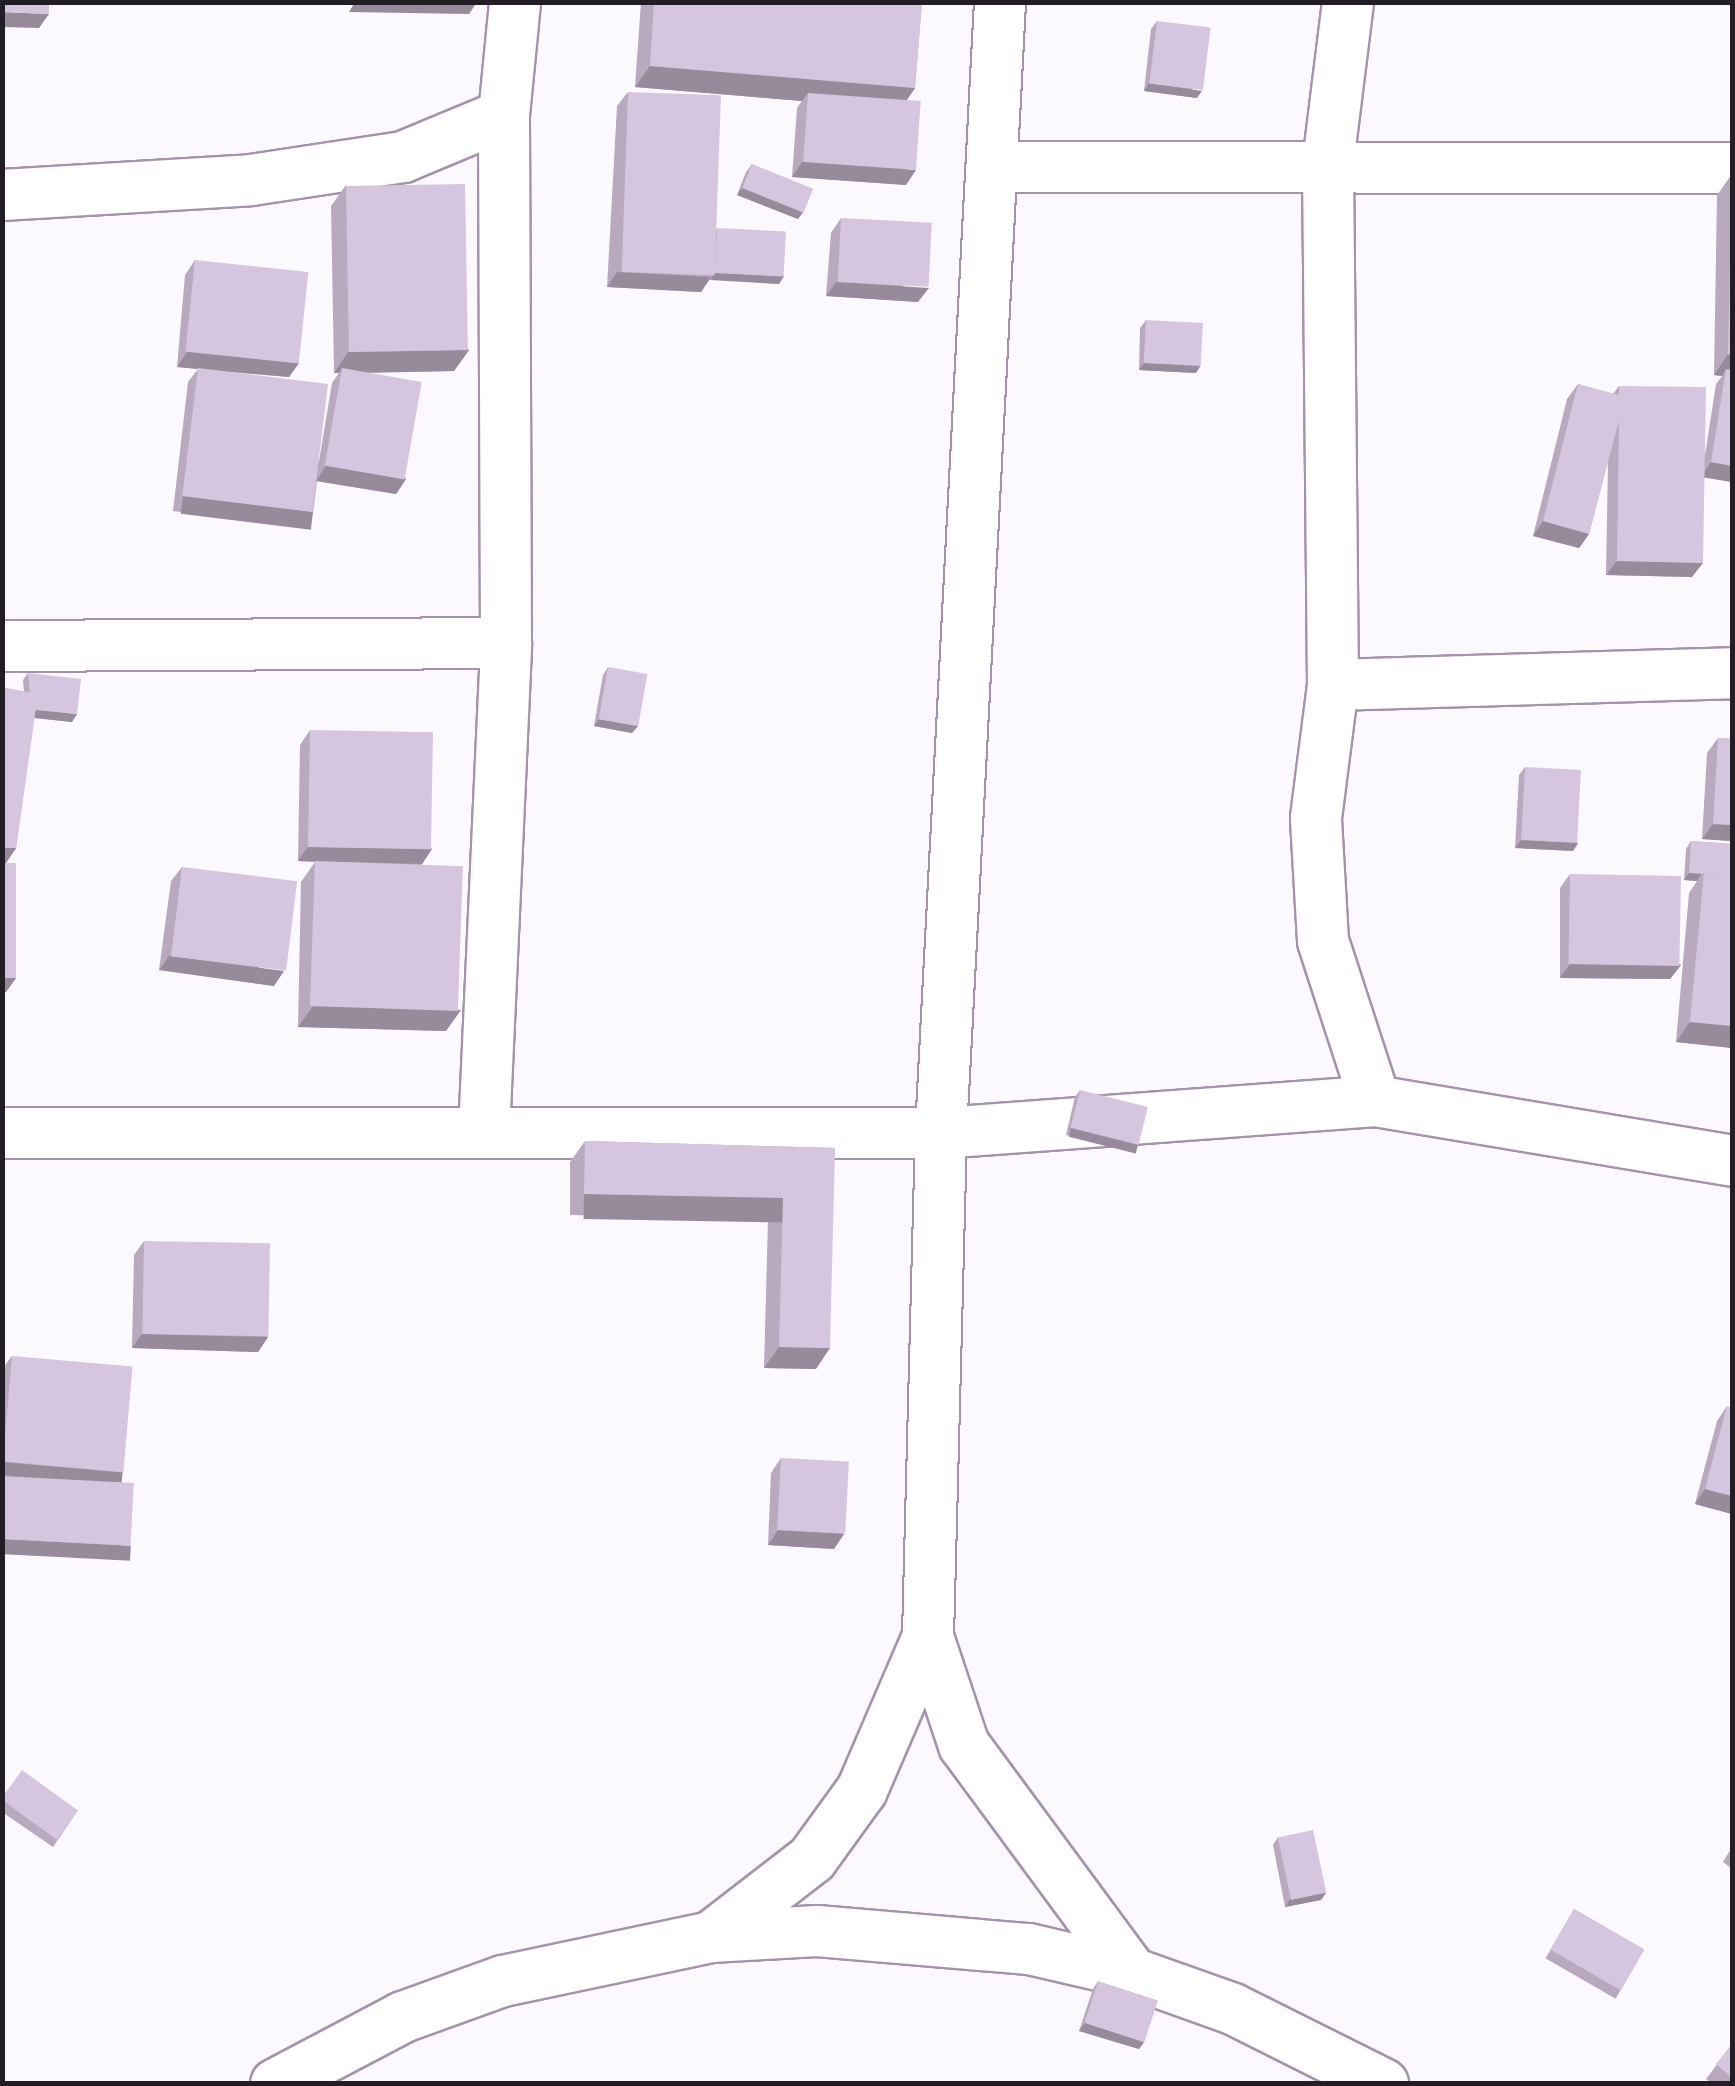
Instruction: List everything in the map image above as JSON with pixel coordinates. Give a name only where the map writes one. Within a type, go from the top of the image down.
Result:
[{"type":"street","points":[[484,1134],[506,643],[504,116],[515,2]]},
{"type":"street","points":[[1000,2],[940,1133],[928,1637],[964,1746],[1132,1974]]},
{"type":"street","points":[[1348,2],[1328,163],[1333,686],[1316,818],[1324,941],[1375,1102]]},
{"type":"street","points":[[2,195],[251,180],[403,157],[504,116]]},
{"type":"street","points":[[992,168],[1328,163],[1732,168]]},
{"type":"street","points":[[2,646],[506,643]]},
{"type":"street","points":[[1333,686],[1732,674]]},
{"type":"street","points":[[2,1134],[940,1133],[1375,1102],[1732,1161]]},
{"type":"street","points":[[711,1937],[812,1860],[862,1790],[928,1637]]},
{"type":"street","points":[[276,2084],[403,2017],[502,1981],[711,1937],[924,1935],[1132,1974],[1233,2009],[1382,2084]]},
{"type":"building","points":[[2,2],[49,2],[49,14],[2,12]]},
{"type":"building","points":[[654,2],[922,2],[915,88],[650,66]]},
{"type":"building","points":[[1157,21],[1211,28],[1203,90],[1149,84]]},
{"type":"building","points":[[628,92],[721,95],[715,275],[622,272]]},
{"type":"building","points":[[808,93],[921,101],[916,170],[803,162]]},
{"type":"building","points":[[752,164],[813,189],[803,213],[742,188]]},
{"type":"building","points":[[1732,174],[1732,355],[1728,354]]},
{"type":"building","points":[[465,184],[468,350],[349,352],[346,186]]},
{"type":"building","points":[[841,218],[932,223],[929,287],[838,282]]},
{"type":"building","points":[[717,228],[786,232],[784,277],[715,273]]},
{"type":"building","points":[[195,260],[308,272],[299,363],[185,351]]},
{"type":"building","points":[[1146,320],[1203,323],[1201,366],[1144,363]]},
{"type":"building","points":[[198,368],[328,384],[312,512],[182,496]]},
{"type":"building","points":[[342,368],[422,382],[405,480],[325,465]]},
{"type":"building","points":[[1726,369],[1732,370],[1732,466],[1711,462]]},
{"type":"building","points":[[1578,384],[1619,395],[1619,386],[1706,387],[1703,563],[1617,561],[1619,420],[1589,534],[1543,521]]},
{"type":"building","points":[[608,667],[647,674],[638,726],[599,719]]},
{"type":"building","points":[[28,673],[81,679],[77,714],[35,710],[38,694],[30,693]]},
{"type":"building","points":[[2,687],[38,694],[16,848],[2,848]]},
{"type":"building","points":[[310,730],[433,732],[431,849],[308,847]]},
{"type":"building","points":[[1718,738],[1732,739],[1732,825],[1713,824]]},
{"type":"building","points":[[1525,767],[1581,770],[1577,843],[1521,840]]},
{"type":"building","points":[[1691,841],[1732,844],[1732,874],[1689,873]]},
{"type":"building","points":[[315,861],[463,866],[458,1011],[310,1006]]},
{"type":"building","points":[[2,863],[16,863],[16,978],[2,978]]},
{"type":"building","points":[[182,867],[297,881],[286,970],[171,956]]},
{"type":"building","points":[[1704,872],[1732,874],[1732,1026],[1690,1022]]},
{"type":"building","points":[[1570,874],[1681,876],[1679,966],[1568,964]]},
{"type":"building","points":[[1080,1090],[1148,1107],[1138,1145],[1071,1128]]},
{"type":"building","points":[[585,1141],[835,1148],[830,1348],[779,1347],[783,1198],[584,1194]]},
{"type":"building","points":[[144,1241],[270,1243],[268,1336],[142,1334]]},
{"type":"building","points":[[12,1356],[133,1367],[123,1472],[3,1462]]},
{"type":"building","points":[[1727,1406],[1732,1408],[1732,1496],[1705,1489]]},
{"type":"building","points":[[781,1458],[849,1462],[845,1533],[777,1530]]},
{"type":"building","points":[[2,1476],[134,1483],[131,1546],[2,1539]]},
{"type":"building","points":[[22,1770],[78,1811],[57,1840],[2,1800]]},
{"type":"building","points":[[1313,1830],[1326,1893],[1291,1900],[1278,1837]]},
{"type":"building","points":[[1574,1909],[1644,1949],[1621,1990],[1550,1950]]},
{"type":"building","points":[[1098,1981],[1158,2000],[1144,2042],[1084,2023]]},
{"type":"building","points":[[1732,2044],[1732,2078],[1716,2064]]}]
